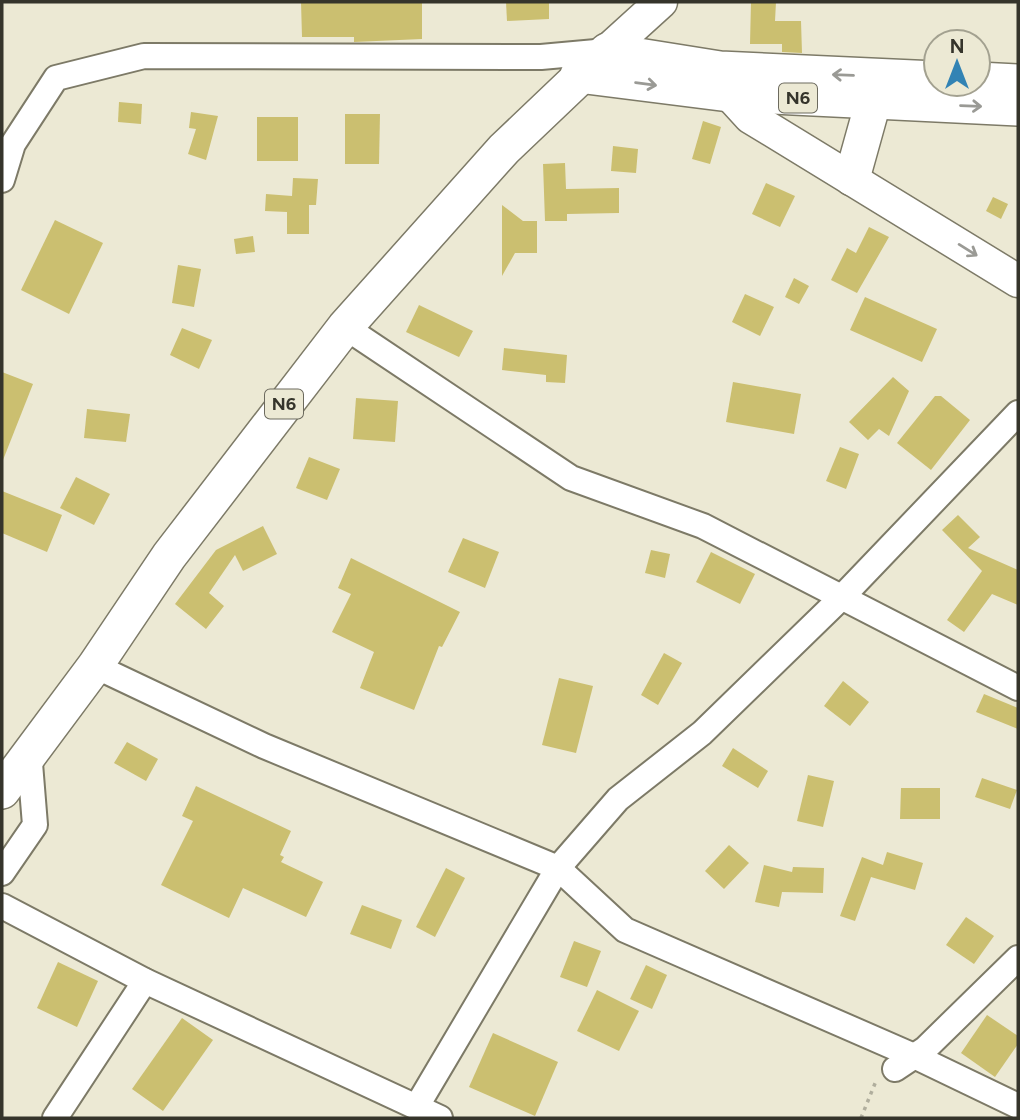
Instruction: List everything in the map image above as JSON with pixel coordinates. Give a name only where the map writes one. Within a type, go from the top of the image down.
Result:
[{"type":"highway","name":"N6","points":[[2,791],[29,751],[95,666],[177,545],[345,327],[504,149],[579,75],[607,51],[737,82]]},
{"type":"highway","name":"N6","points":[[579,75],[877,89],[1018,108]]},
{"type":"highway","name":"N6","points":[[877,89],[922,81]]},
{"type":"highway","points":[[992,81],[1018,82]]},
{"type":"highway","points":[[855,169],[877,89]]},
{"type":"main road","points":[[607,51],[661,2]]},
{"type":"main road","points":[[737,82],[750,117],[1018,255]]},
{"type":"main road","points":[[855,169],[1018,281]]},
{"type":"street","points":[[2,180],[13,144],[56,78],[144,56],[541,57],[607,51]]},
{"type":"street","points":[[541,57],[579,75]]},
{"type":"street","points":[[345,327],[571,478],[703,526],[1018,688]]},
{"type":"street","points":[[417,1106],[558,868],[618,799],[702,733],[842,597],[1018,413]]},
{"type":"street","points":[[95,666],[264,746],[558,868],[625,930],[905,1062],[1018,1106]]},
{"type":"street","points":[[2,873],[35,825],[29,751]]},
{"type":"street","points":[[2,906],[145,981],[440,1118]]},
{"type":"street","points":[[905,1062],[1018,958]]},
{"type":"street","points":[[55,1118],[145,981]]},
{"type":"path","points":[[861,1118],[877,1079],[905,1062]]},
{"type":"building","points":[[301,2],[422,2],[422,39],[354,42],[354,37],[302,37]]},
{"type":"building","points":[[506,2],[549,2],[549,19],[507,21]]},
{"type":"building","points":[[751,2],[776,2],[775,21],[801,21],[802,53],[782,52],[782,44],[750,44]]},
{"type":"building","points":[[119,102],[142,104],[141,124],[118,122]]},
{"type":"building","points":[[191,112],[218,116],[206,160],[188,154],[196,129],[189,128]]},
{"type":"building","points":[[345,114],[380,114],[379,164],[345,164]]},
{"type":"building","points":[[257,117],[298,117],[298,161],[257,161]]},
{"type":"building","points":[[703,121],[721,127],[710,164],[692,159]]},
{"type":"building","points":[[613,146],[638,149],[636,173],[611,171]]},
{"type":"building","points":[[565,163],[566,189],[619,188],[619,213],[567,214],[567,221],[545,221],[543,164]]},
{"type":"building","points":[[293,178],[318,179],[316,205],[309,205],[309,234],[287,234],[287,212],[265,211],[266,194],[292,196]]},
{"type":"building","points":[[766,183],[795,196],[780,227],[752,214]]},
{"type":"building","points":[[993,197],[1008,204],[1001,219],[986,211]]},
{"type":"building","points":[[502,205],[523,221],[537,221],[537,253],[515,253],[502,276]]},
{"type":"building","points":[[55,220],[103,243],[69,314],[21,290]]},
{"type":"building","points":[[869,227],[889,237],[857,293],[831,280],[847,248],[856,253]]},
{"type":"building","points":[[253,236],[255,252],[236,254],[234,239]]},
{"type":"building","points":[[178,265],[201,269],[194,307],[172,303]]},
{"type":"building","points":[[794,278],[809,286],[799,304],[785,297]]},
{"type":"building","points":[[745,294],[774,307],[760,336],[732,322]]},
{"type":"building","points":[[865,297],[937,329],[922,362],[850,330]]},
{"type":"building","points":[[419,305],[473,331],[459,357],[406,332]]},
{"type":"building","points":[[182,328],[212,340],[199,369],[170,355]]},
{"type":"building","points":[[504,348],[567,355],[565,383],[546,382],[546,375],[502,370]]},
{"type":"building","points":[[2,372],[33,384],[3,460],[2,460]]},
{"type":"building","points":[[893,377],[909,391],[889,436],[879,429],[868,440],[849,422]]},
{"type":"building","points":[[733,382],[801,394],[794,434],[726,422]]},
{"type":"building","points":[[935,396],[941,396],[970,420],[931,470],[897,443]]},
{"type":"building","points":[[356,398],[398,401],[395,442],[353,439]]},
{"type":"building","points":[[87,409],[130,414],[126,442],[84,438]]},
{"type":"building","points":[[840,447],[859,454],[846,489],[826,481]]},
{"type":"building","points":[[309,457],[340,469],[327,500],[296,488]]},
{"type":"building","points":[[76,477],[110,494],[94,525],[60,508]]},
{"type":"building","points":[[2,491],[62,515],[47,552],[2,533]]},
{"type":"building","points":[[958,515],[980,537],[968,548],[1018,570],[1018,605],[992,594],[964,632],[947,620],[982,571],[942,530]]},
{"type":"building","points":[[263,526],[277,554],[243,571],[235,555],[209,593],[224,606],[206,629],[175,604],[216,550]]},
{"type":"building","points":[[463,538],[499,552],[485,588],[448,572]]},
{"type":"building","points":[[651,550],[670,554],[665,578],[645,573]]},
{"type":"building","points":[[711,552],[755,574],[740,604],[696,582]]},
{"type":"building","points":[[351,558],[460,612],[442,647],[439,646],[414,710],[360,688],[374,652],[332,632],[351,594],[338,588]]},
{"type":"building","points":[[664,653],[682,663],[658,705],[641,695]]},
{"type":"building","points":[[559,678],[593,686],[576,753],[542,745]]},
{"type":"building","points":[[843,681],[869,702],[850,726],[824,706]]},
{"type":"building","points":[[984,694],[1018,708],[1018,729],[976,712]]},
{"type":"building","points":[[127,742],[158,759],[146,781],[114,763]]},
{"type":"building","points":[[733,748],[768,771],[758,788],[722,766]]},
{"type":"building","points":[[808,775],[834,781],[823,827],[797,821]]},
{"type":"building","points":[[982,778],[1017,790],[1010,809],[975,797]]},
{"type":"building","points":[[196,786],[291,831],[280,855],[284,857],[281,862],[323,882],[306,917],[243,888],[229,918],[161,885],[193,821],[182,816]]},
{"type":"building","points":[[901,788],[940,788],[940,819],[900,819]]},
{"type":"building","points":[[729,845],[749,863],[724,889],[705,871]]},
{"type":"building","points":[[887,852],[923,863],[915,890],[871,877],[855,921],[840,916],[862,857],[883,865]]},
{"type":"building","points":[[764,865],[792,872],[793,867],[824,868],[823,893],[782,892],[779,907],[755,902]]},
{"type":"building","points":[[446,868],[465,878],[435,937],[416,927]]},
{"type":"building","points":[[362,905],[402,920],[391,949],[350,934]]},
{"type":"building","points":[[966,917],[994,936],[974,964],[946,945]]},
{"type":"building","points":[[574,941],[601,951],[587,987],[560,977]]},
{"type":"building","points":[[58,962],[98,981],[77,1027],[37,1008]]},
{"type":"building","points":[[646,965],[667,975],[652,1009],[630,999]]},
{"type":"building","points":[[597,990],[639,1011],[619,1051],[577,1031]]},
{"type":"building","points":[[987,1015],[1018,1036],[1018,1044],[995,1077],[961,1053]]},
{"type":"building","points":[[182,1018],[213,1040],[163,1111],[132,1089]]},
{"type":"building","points":[[493,1033],[558,1062],[535,1116],[469,1087]]}]
